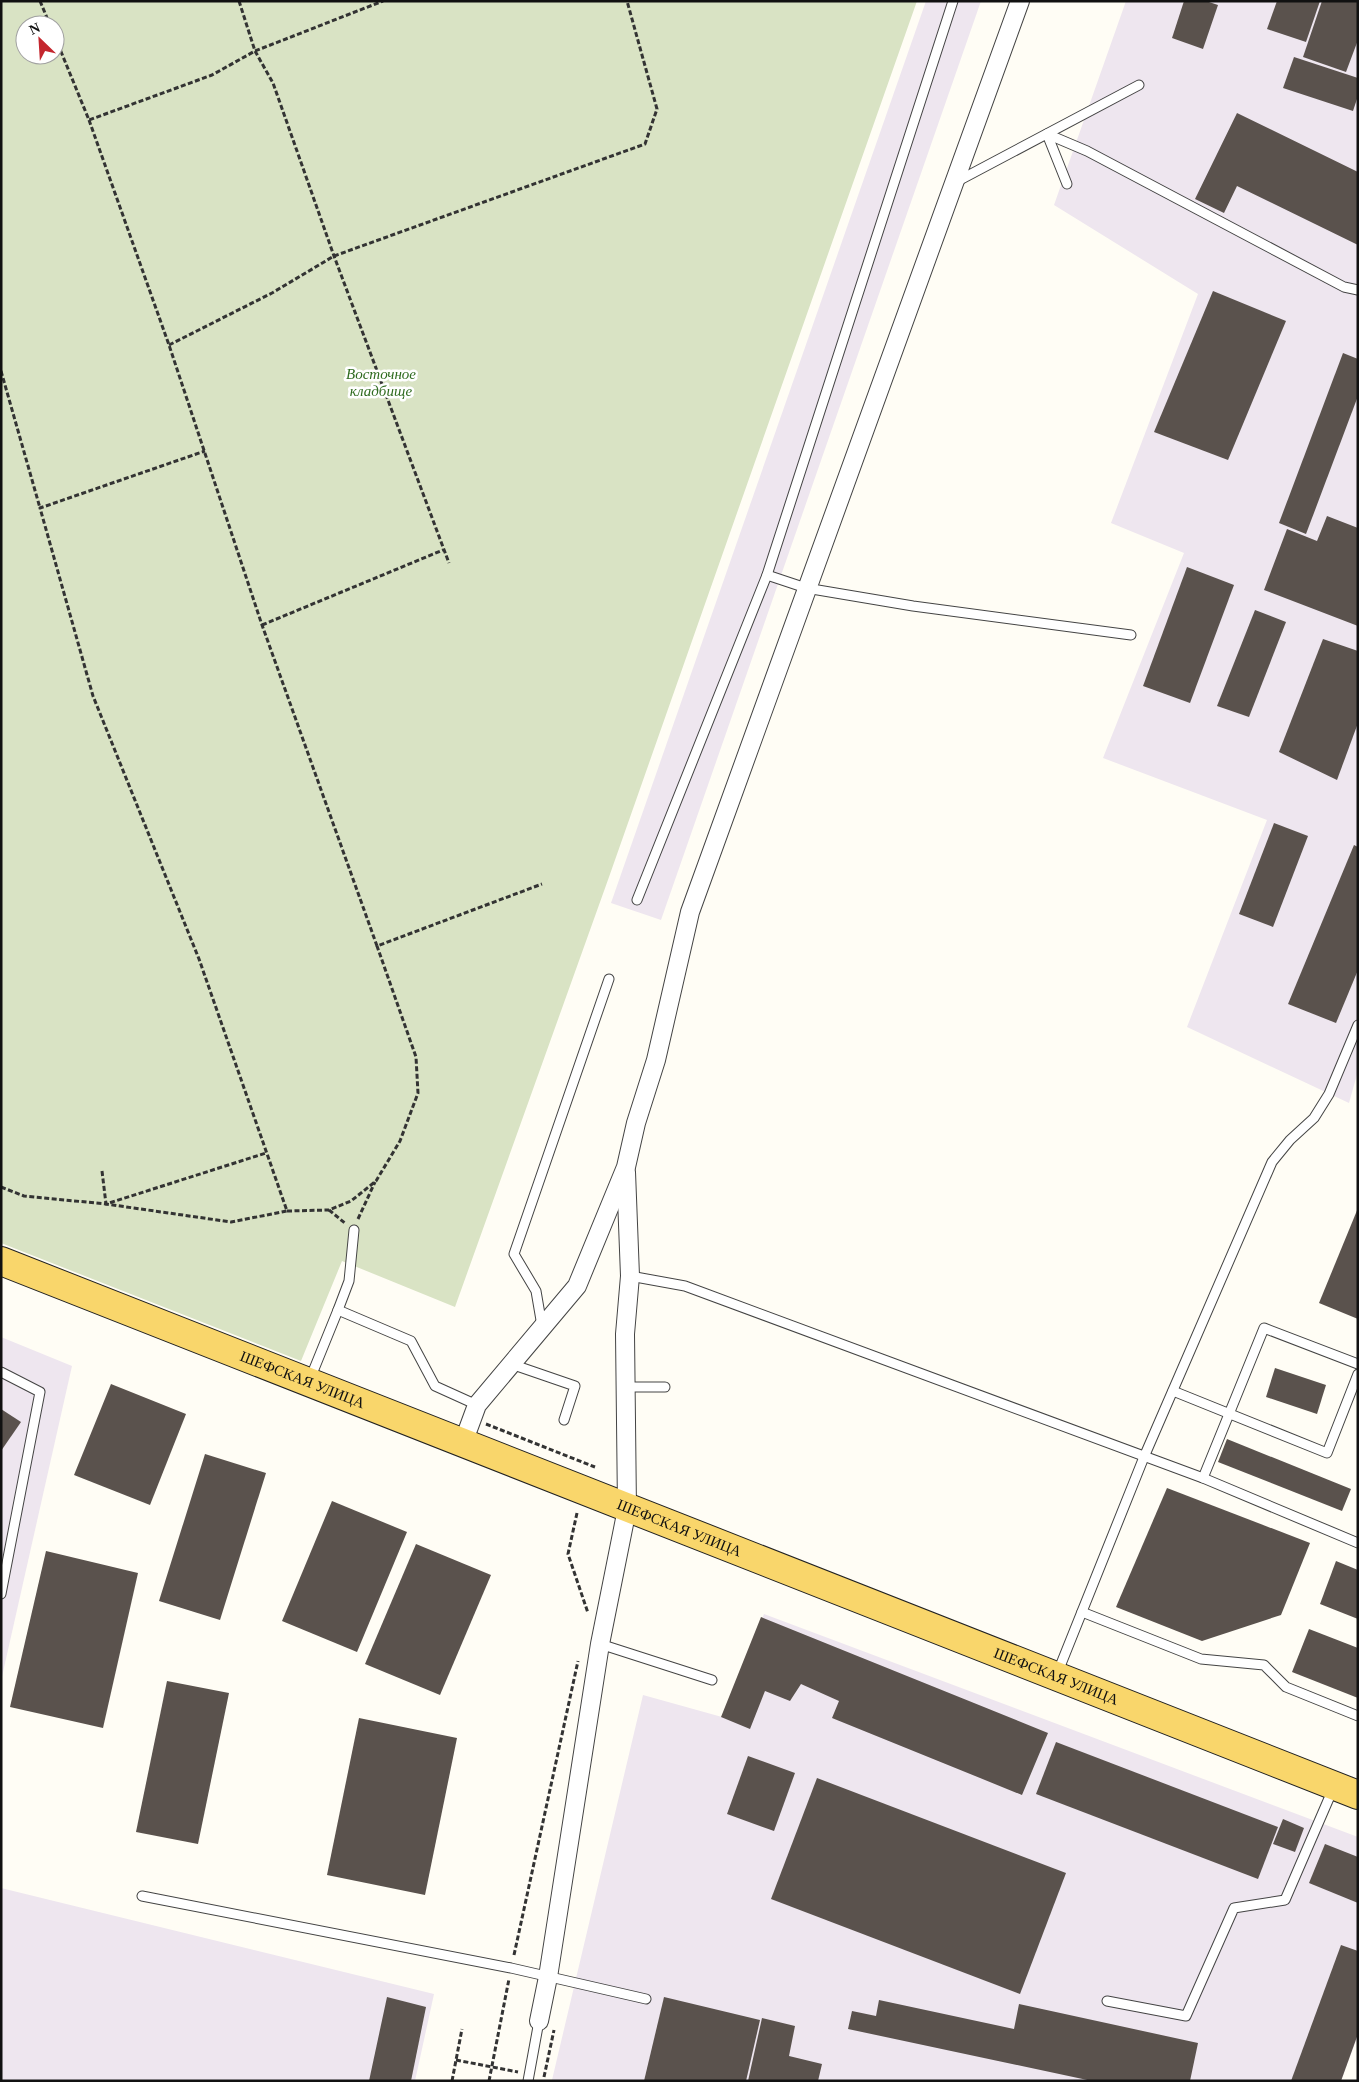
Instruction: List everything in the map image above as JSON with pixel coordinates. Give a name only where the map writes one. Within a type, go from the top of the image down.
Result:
[{"type":"main road","name":"ШЕФСКАЯ УЛИЦА","points":[[1,1261],[309,1382],[471,1422],[627,1509],[1060,1665],[1346,1791]]},
{"type":"street","points":[[471,1422],[510,1364],[577,1286],[626,1167],[636,1123],[656,1060],[690,912],[1020,1]]},
{"type":"street","points":[[539,2021],[548,1977],[600,1644],[627,1509],[625,1334],[630,1276],[626,1167]]},
{"type":"lane","points":[[638,900],[767,575],[953,1]]},
{"type":"lane","points":[[955,182],[1139,85]]},
{"type":"lane","points":[[1047,134],[1067,184]]},
{"type":"lane","points":[[1047,134],[1087,151],[1344,287],[1358,290]]},
{"type":"lane","points":[[767,575],[806,588],[913,606],[1131,635]]},
{"type":"lane","points":[[542,1326],[536,1291],[514,1254],[609,979]]},
{"type":"lane","points":[[1060,1665],[1144,1457],[1272,1162],[1290,1140],[1314,1118],[1330,1094],[1358,1025]]},
{"type":"lane","points":[[309,1382],[349,1281],[354,1230]]},
{"type":"lane","points":[[630,1276],[685,1286],[1204,1478],[1358,1543]]},
{"type":"lane","points":[[338,1310],[411,1341],[435,1386],[471,1422]]},
{"type":"lane","points":[[1204,1478],[1228,1413],[1264,1328],[1358,1364]]},
{"type":"lane","points":[[510,1364],[575,1386],[564,1420]]},
{"type":"lane","points":[[1,1372],[40,1392],[1,1594]]},
{"type":"lane","points":[[1173,1391],[1328,1453],[1358,1374]]},
{"type":"lane","points":[[625,1387],[665,1387]]},
{"type":"lane","points":[[1082,1612],[1201,1659],[1264,1665],[1286,1687],[1358,1716]]},
{"type":"lane","points":[[600,1644],[712,1680]]},
{"type":"lane","points":[[1107,2001],[1186,2016],[1234,1908],[1285,1900],[1346,1791]]},
{"type":"lane","points":[[142,1896],[511,1968],[646,1999]]},
{"type":"lane","points":[[529,2078],[539,2021]]},
{"type":"path","points":[[40,1],[46,15]]},
{"type":"path","points":[[239,1],[255,50],[273,83],[334,256],[449,563]]},
{"type":"path","points":[[89,120],[212,75],[255,50],[383,1]]},
{"type":"path","points":[[170,345],[272,292],[334,256],[645,144],[657,109],[627,1]]},
{"type":"path","points":[[65,61],[89,120],[170,345],[262,625],[416,1057],[418,1093],[400,1142],[376,1181],[354,1230],[329,1210]]},
{"type":"path","points":[[1,371],[93,696],[199,958],[287,1210]]},
{"type":"path","points":[[40,508],[205,451]]},
{"type":"path","points":[[262,625],[443,550]]},
{"type":"path","points":[[377,946],[542,884]]},
{"type":"path","points":[[106,1204],[266,1152]]},
{"type":"path","points":[[102,1171],[106,1204]]},
{"type":"path","points":[[1,1187],[24,1196],[106,1204],[230,1222],[287,1210],[329,1210],[352,1201],[376,1181]]},
{"type":"path","points":[[471,1422],[594,1467]]},
{"type":"path","points":[[576,1513],[568,1554],[588,1615]]},
{"type":"path","points":[[489,2081],[511,1968],[580,1653]]},
{"type":"path","points":[[452,2081],[462,2029]]},
{"type":"path","points":[[456,2060],[492,2067],[529,2078],[544,2078]]},
{"type":"shaded area","points":[[926,1],[981,1],[661,920],[611,903]]},
{"type":"shaded area","points":[[1126,1],[1358,1],[1358,1071],[1349,1103],[1187,1027],[1267,820],[1103,758],[1184,553],[1111,523],[1198,294],[1054,205]]},
{"type":"shaded area","points":[[1,1337],[72,1366],[1,1681]]},
{"type":"shaded area","points":[[764,1614],[1358,1837],[1358,2035],[1341,2081],[552,2080],[643,1695],[722,1717]]},
{"type":"shaded area","points":[[1,1888],[434,1994],[415,2081],[1,2081]]},
{"type":"green space","name":"Восточное кладбище","points":[[1,1],[917,1],[609,877],[455,1307],[342,1261],[301,1361],[1,1243]]},
{"type":"building","points":[[1184,1],[1206,1],[1218,5],[1203,49],[1172,38]]},
{"type":"building","points":[[1277,1],[1320,1],[1306,42],[1267,29]]},
{"type":"building","points":[[1322,1],[1358,1],[1358,40],[1346,72],[1303,57]]},
{"type":"building","points":[[1294,57],[1358,78],[1358,96],[1353,111],[1283,88]]},
{"type":"building","points":[[1237,113],[1358,172],[1358,245],[1237,186],[1224,213],[1195,199]]},
{"type":"building","points":[[1213,291],[1286,321],[1228,460],[1154,432]]},
{"type":"building","points":[[1343,353],[1358,359],[1358,396],[1306,534],[1279,523]]},
{"type":"building","points":[[1327,516],[1358,528],[1358,626],[1264,590],[1287,529],[1317,541]]},
{"type":"building","points":[[1187,567],[1234,585],[1190,703],[1143,686]]},
{"type":"building","points":[[1255,610],[1286,622],[1249,717],[1217,706]]},
{"type":"building","points":[[1323,639],[1358,651],[1358,723],[1337,780],[1279,752]]},
{"type":"building","points":[[1274,823],[1308,836],[1273,927],[1239,914]]},
{"type":"building","points":[[1354,845],[1358,847],[1358,970],[1336,1023],[1288,1004]]},
{"type":"building","points":[[1358,1208],[1358,1319],[1319,1303]]},
{"type":"building","points":[[1275,1368],[1326,1385],[1317,1414],[1266,1397]]},
{"type":"building","points":[[111,1384],[186,1414],[150,1505],[74,1475]]},
{"type":"building","points":[[1,1409],[21,1422],[1,1451]]},
{"type":"building","points":[[1227,1439],[1351,1489],[1342,1511],[1218,1462]]},
{"type":"building","points":[[205,1454],[266,1473],[220,1620],[159,1601]]},
{"type":"building","points":[[1167,1488],[1310,1543],[1281,1615],[1202,1641],[1116,1607]]},
{"type":"building","points":[[332,1501],[407,1532],[357,1652],[282,1621]]},
{"type":"building","points":[[416,1544],[491,1575],[440,1695],[365,1664]]},
{"type":"building","points":[[46,1551],[138,1573],[103,1728],[10,1707]]},
{"type":"building","points":[[1336,1561],[1358,1570],[1358,1619],[1320,1604]]},
{"type":"building","points":[[761,1617],[1048,1733],[1022,1795],[832,1718],[839,1701],[801,1684],[790,1701],[765,1691],[750,1729],[721,1717]]},
{"type":"building","points":[[1309,1629],[1358,1648],[1358,1698],[1292,1672]]},
{"type":"building","points":[[167,1681],[229,1693],[198,1844],[136,1832]]},
{"type":"building","points":[[359,1718],[457,1738],[425,1895],[327,1875]]},
{"type":"building","points":[[1056,1742],[1278,1827],[1258,1879],[1036,1794]]},
{"type":"building","points":[[748,1756],[795,1773],[774,1831],[727,1814]]},
{"type":"building","points":[[817,1778],[1066,1873],[1020,1994],[771,1899]]},
{"type":"building","points":[[1283,1819],[1304,1828],[1295,1852],[1273,1844]]},
{"type":"building","points":[[1325,1844],[1358,1857],[1358,1903],[1309,1883]]},
{"type":"building","points":[[1341,1945],[1358,1951],[1358,2034],[1341,2081],[1291,2081]]},
{"type":"building","points":[[387,1997],[426,2007],[411,2081],[369,2081]]},
{"type":"building","points":[[664,1997],[760,2020],[746,2081],[644,2081]]},
{"type":"building","points":[[879,2000],[1014,2029],[1019,2004],[1198,2043],[1190,2081],[1092,2081],[848,2029],[852,2011],[876,2016]]},
{"type":"building","points":[[762,2018],[795,2026],[789,2056],[822,2064],[818,2081],[748,2081]]}]
